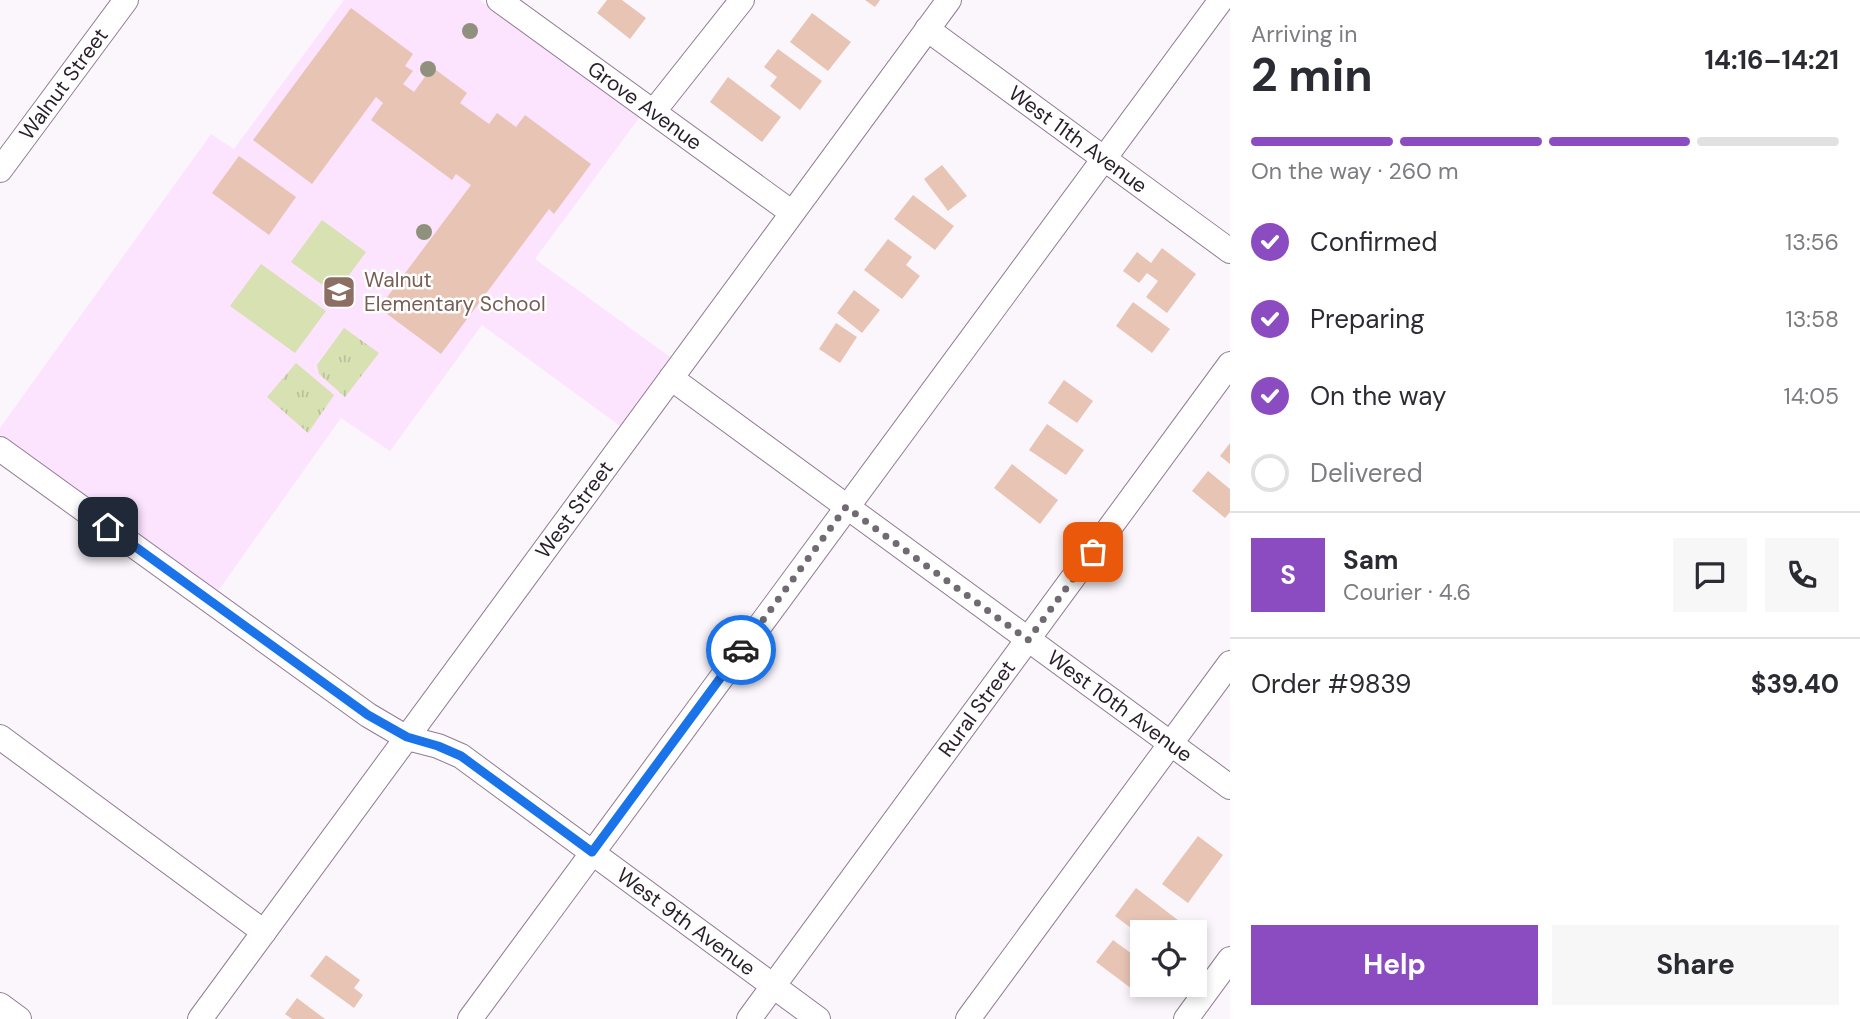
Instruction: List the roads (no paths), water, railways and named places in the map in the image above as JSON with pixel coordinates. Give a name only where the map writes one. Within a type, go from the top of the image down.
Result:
[{"type":"street","name":"Walnut Street","points":[[0,170],[126,0]]},
{"type":"street","points":[[654,111],[742,0]]},
{"type":"street","name":"West Street","points":[[200,1019],[949,0]]},
{"type":"street","points":[[470,1019],[1220,0]]},
{"type":"street","name":"Grove Avenue","points":[[515,5],[791,212]]},
{"type":"street","name":"West 11th Avenue","points":[[927,29],[1230,251]]},
{"type":"street","name":"Rural Street","points":[[749,1019],[1230,364]]},
{"type":"street","name":"West 10th Avenue","points":[[671,378],[1230,787]]},
{"type":"street","name":"West 9th Avenue","points":[[0,449],[368,715],[407,737],[461,756],[818,1019]]},
{"type":"street","points":[[968,1019],[1230,663]]},
{"type":"street","points":[[0,737],[264,932]]},
{"type":"street","points":[[1186,1019],[1230,959]]},
{"type":"street","points":[[0,1005],[19,1019]]},
{"type":"place","name":"Walnut Elementary School","points":[[339,292]]}]
